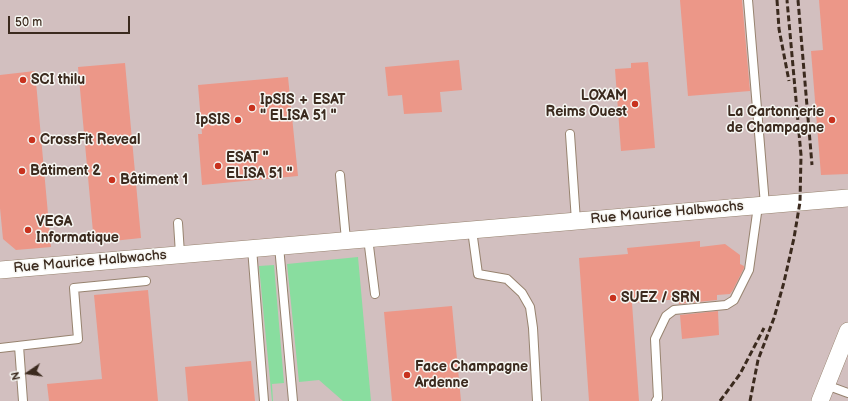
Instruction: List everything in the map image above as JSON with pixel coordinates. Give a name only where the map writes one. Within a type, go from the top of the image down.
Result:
[{"type":"street","name":"Rue Maurice Halbwachs","points":[[0,270],[848,198]]},
{"type":"street","points":[[820,401],[848,332]]},
{"type":"lane","points":[[748,0],[762,205]]},
{"type":"lane","name":"Rue Maurice Halbwachs","points":[[570,134],[576,221]]},
{"type":"lane","points":[[340,175],[346,240]]},
{"type":"lane","name":"Rue Maurice Halbwachs","points":[[656,401],[658,398],[655,339],[666,316],[674,310],[726,305],[734,300],[749,270],[762,205]]},
{"type":"lane","name":"Rue Maurice Halbwachs","points":[[178,223],[180,254]]},
{"type":"lane","points":[[472,230],[478,274],[507,279],[522,293],[530,307],[533,328],[537,401]]},
{"type":"lane","points":[[368,238],[375,294]]},
{"type":"lane","points":[[279,246],[293,401]]},
{"type":"lane","points":[[252,248],[264,401]]},
{"type":"lane","points":[[0,348],[78,339],[74,288],[146,281]]},
{"type":"lane","points":[[19,346],[23,401]]},
{"type":"lane","points":[[826,385],[848,392]]},
{"type":"shaded area","points":[[0,0],[848,0],[848,401],[0,401]]},
{"type":"green space","points":[[358,257],[371,401],[343,401],[319,380],[299,382],[287,264]]},
{"type":"green space","points":[[274,265],[284,383],[272,384],[272,401],[259,266]]},
{"type":"building","points":[[680,0],[742,0],[750,91],[688,96]]},
{"type":"building","name":"La Cartonnerie de Champagne","points":[[819,0],[848,0],[848,174],[821,175],[811,51],[823,50]]},
{"type":"building","points":[[459,60],[462,90],[440,92],[442,112],[404,114],[402,95],[388,96],[385,67]]},
{"type":"building","name":"LOXAM Reims Ouest","points":[[648,62],[655,148],[621,151],[615,69],[631,68],[631,63]]},
{"type":"building","name":"Bâtiment 1","points":[[125,63],[141,238],[94,243],[78,67]]},
{"type":"building","name":"Bâtiment 2","points":[[35,71],[51,247],[16,250],[3,239],[0,208],[0,75]]},
{"type":"building","name":"IpSIS + ESAT \" ELISA 51 \"","points":[[288,77],[298,176],[202,185],[198,134],[202,134],[198,85]]},
{"type":"building","points":[[700,241],[700,247],[725,244],[740,255],[740,264],[744,266],[744,268],[733,290],[730,294],[717,295],[717,300],[679,304],[679,299],[632,303],[639,401],[589,401],[579,258],[628,254],[627,248]]},
{"type":"building","points":[[148,290],[158,401],[49,401],[47,384],[102,379],[94,295]]},
{"type":"building","points":[[452,306],[461,401],[392,401],[384,312]]},
{"type":"building","points":[[718,311],[719,335],[682,339],[680,315]]},
{"type":"building","points":[[251,361],[255,401],[188,401],[185,367]]},
{"type":"railway","points":[[777,0],[779,29],[789,81]]},
{"type":"railway","points":[[750,401],[758,360],[774,318],[784,282],[800,202],[801,155],[787,0]]},
{"type":"railway","points":[[798,0],[812,165]]},
{"type":"railway","points":[[720,401],[740,374],[764,328]]},
{"type":"place","name":"SCI thilu","points":[[23,80]]},
{"type":"place","name":"LOXAM Reims Ouest","points":[[635,104]]},
{"type":"place","name":"IpSIS + ESAT \" ELISA 51 \"","points":[[252,108]]},
{"type":"place","name":"IpSIS","points":[[238,120]]},
{"type":"place","name":"La Cartonnerie de Champagne","points":[[832,120]]},
{"type":"place","name":"CrossFit Reveal","points":[[32,140]]},
{"type":"place","name":"ESAT \" ELISA 51 \"","points":[[218,166]]},
{"type":"place","name":"Bâtiment 2","points":[[22,171]]},
{"type":"place","name":"Bâtiment 1","points":[[112,180]]},
{"type":"place","name":"VEGA Informatique","points":[[28,230]]},
{"type":"place","name":"SUEZ / SRN","points":[[613,298]]},
{"type":"place","name":"Face Champagne Ardenne","points":[[407,375]]}]
